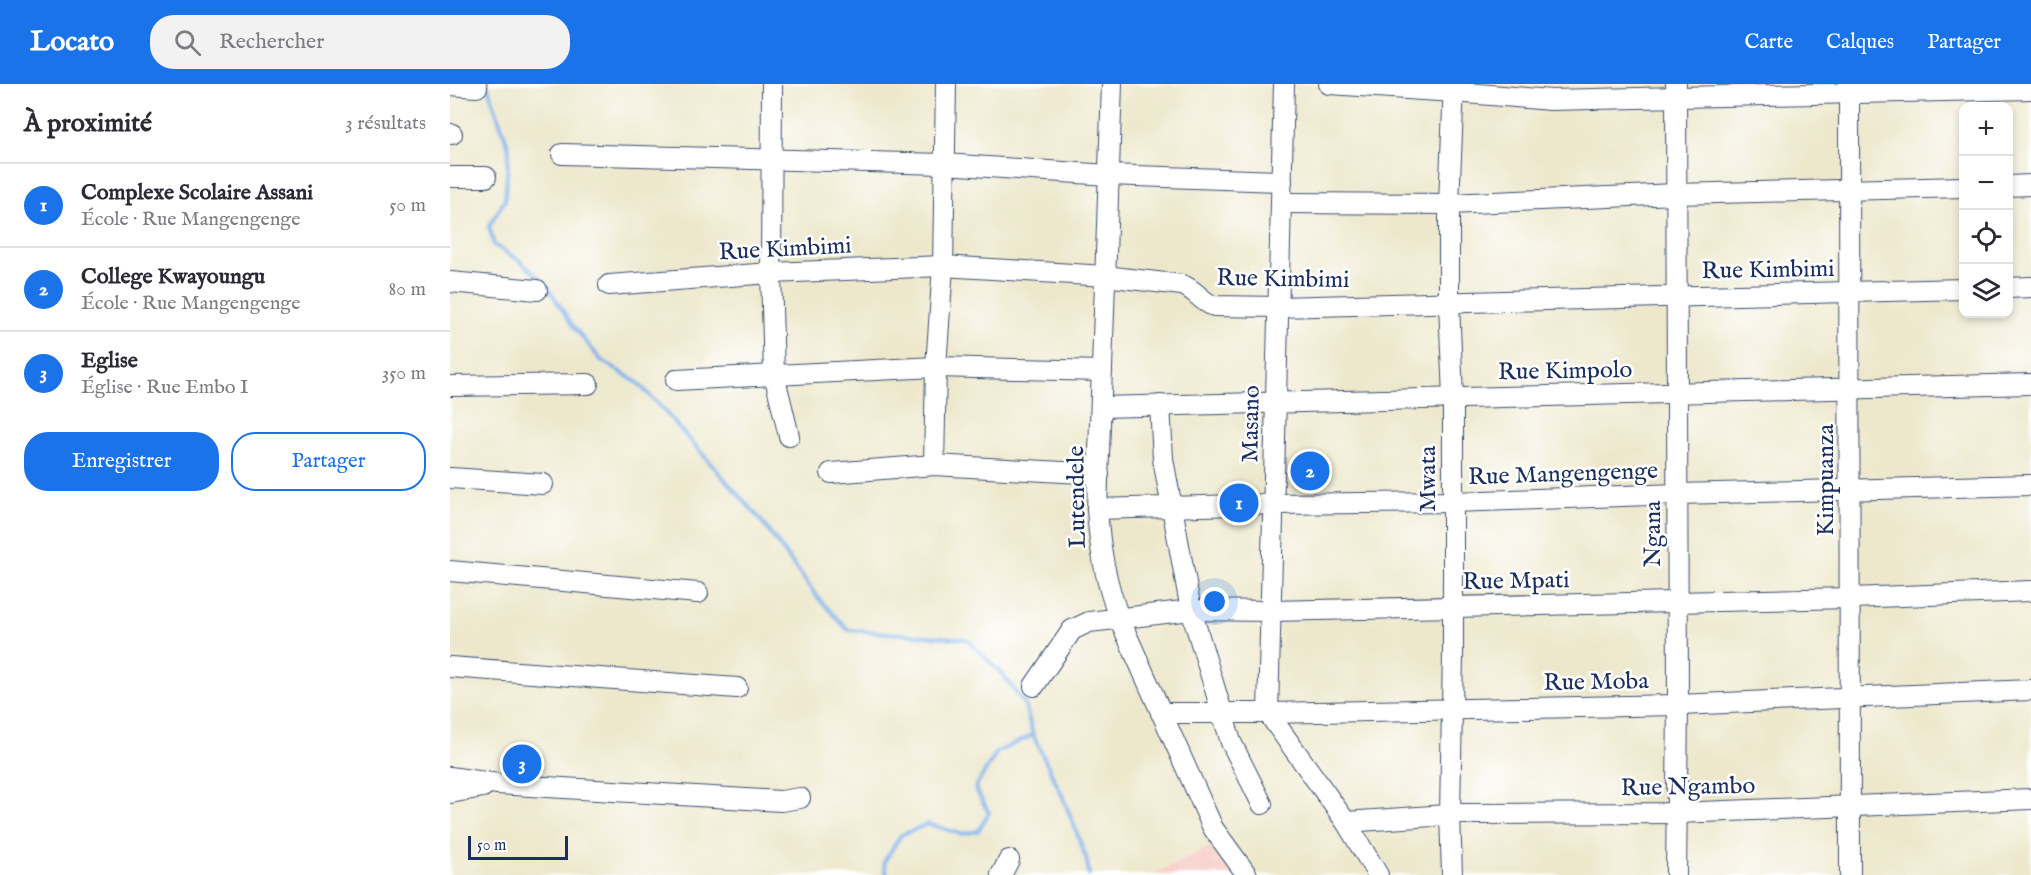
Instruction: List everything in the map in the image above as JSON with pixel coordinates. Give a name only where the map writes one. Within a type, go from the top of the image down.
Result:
[{"type":"street","points":[[772,84],[771,273],[774,374],[789,436]]},
{"type":"street","points":[[934,465],[936,367],[943,266],[946,84]]},
{"type":"street","name":"Lutendele","points":[[1112,84],[1097,509],[1100,547],[1109,590],[1119,618],[1161,713],[1213,828],[1247,875]]},
{"type":"street","name":"Masano","points":[[1268,713],[1284,84]]},
{"type":"street","points":[[1329,84],[1454,88],[1551,100],[1676,91],[2031,89]]},
{"type":"street","points":[[450,85],[477,87]]},
{"type":"street","name":"Mwata","points":[[1452,875],[1450,814],[1453,398],[1449,303],[1449,204],[1454,88]]},
{"type":"street","name":"Kimpuanza","points":[[1850,89],[1850,875]]},
{"type":"street","name":"Ngana","points":[[1676,91],[1678,494],[1676,875]]},
{"type":"street","points":[[562,154],[944,164],[1108,175],[1282,181]]},
{"type":"street","points":[[450,177],[486,177]]},
{"type":"street","points":[[2013,186],[2031,185]]},
{"type":"street","points":[[1281,203],[1449,204],[1676,194],[1959,187]]},
{"type":"street","name":"Rue Kimbimi","points":[[609,285],[771,273],[943,266],[1105,276],[1182,285],[1192,289],[1205,302],[1214,306],[1278,307],[1959,289]]},
{"type":"street","points":[[450,282],[537,290]]},
{"type":"street","points":[[2013,288],[2031,287]]},
{"type":"street","points":[[676,380],[936,367],[1102,371]]},
{"type":"street","points":[[450,387],[588,384]]},
{"type":"street","name":"Rue Kimpolo","points":[[1101,407],[2031,384]]},
{"type":"street","points":[[1160,405],[1163,459],[1191,610],[1232,742],[1262,804]]},
{"type":"street","points":[[831,473],[934,465],[1099,474]]},
{"type":"street","points":[[450,478],[543,484]]},
{"type":"street","name":"Rue Mangengenge","points":[[1097,509],[1452,502],[2031,485]]},
{"type":"street","points":[[450,571],[698,592]]},
{"type":"street","name":"Rue Mpati","points":[[1034,686],[1072,630],[1089,622],[1191,610],[1270,611],[1678,602],[2031,591]]},
{"type":"street","points":[[450,667],[737,688]]},
{"type":"street","name":"Rue Moba","points":[[1161,713],[1678,705],[2031,690]]},
{"type":"street","points":[[1268,713],[1346,822],[1377,875]]},
{"type":"street","points":[[450,777],[498,784],[781,801],[800,798]]},
{"type":"street","points":[[450,793],[498,784]]},
{"type":"street","name":"Rue Ngambo","points":[[1346,822],[1450,814],[1676,813],[2031,799]]},
{"type":"shaded area","points":[[1212,846],[1232,875],[1153,875]]},
{"type":"waterway","points":[[487,84],[509,149],[505,200],[489,226],[494,245],[519,260],[545,283],[573,326],[601,360],[638,383],[667,414],[759,518],[818,598],[848,630],[967,639],[1004,676],[1025,705],[1033,735],[1062,795],[1077,833],[1087,861],[1089,875]]},
{"type":"waterway","points":[[887,875],[884,862],[901,835],[928,824],[961,834],[978,831],[989,813],[975,788],[997,752],[1033,735]]},
{"type":"place","name":"College Kwayoungu","points":[[1310,471]]},
{"type":"place","name":"Complexe Scolaire Assani","points":[[1239,503]]},
{"type":"place","name":"Eglise","points":[[522,764]]}]
